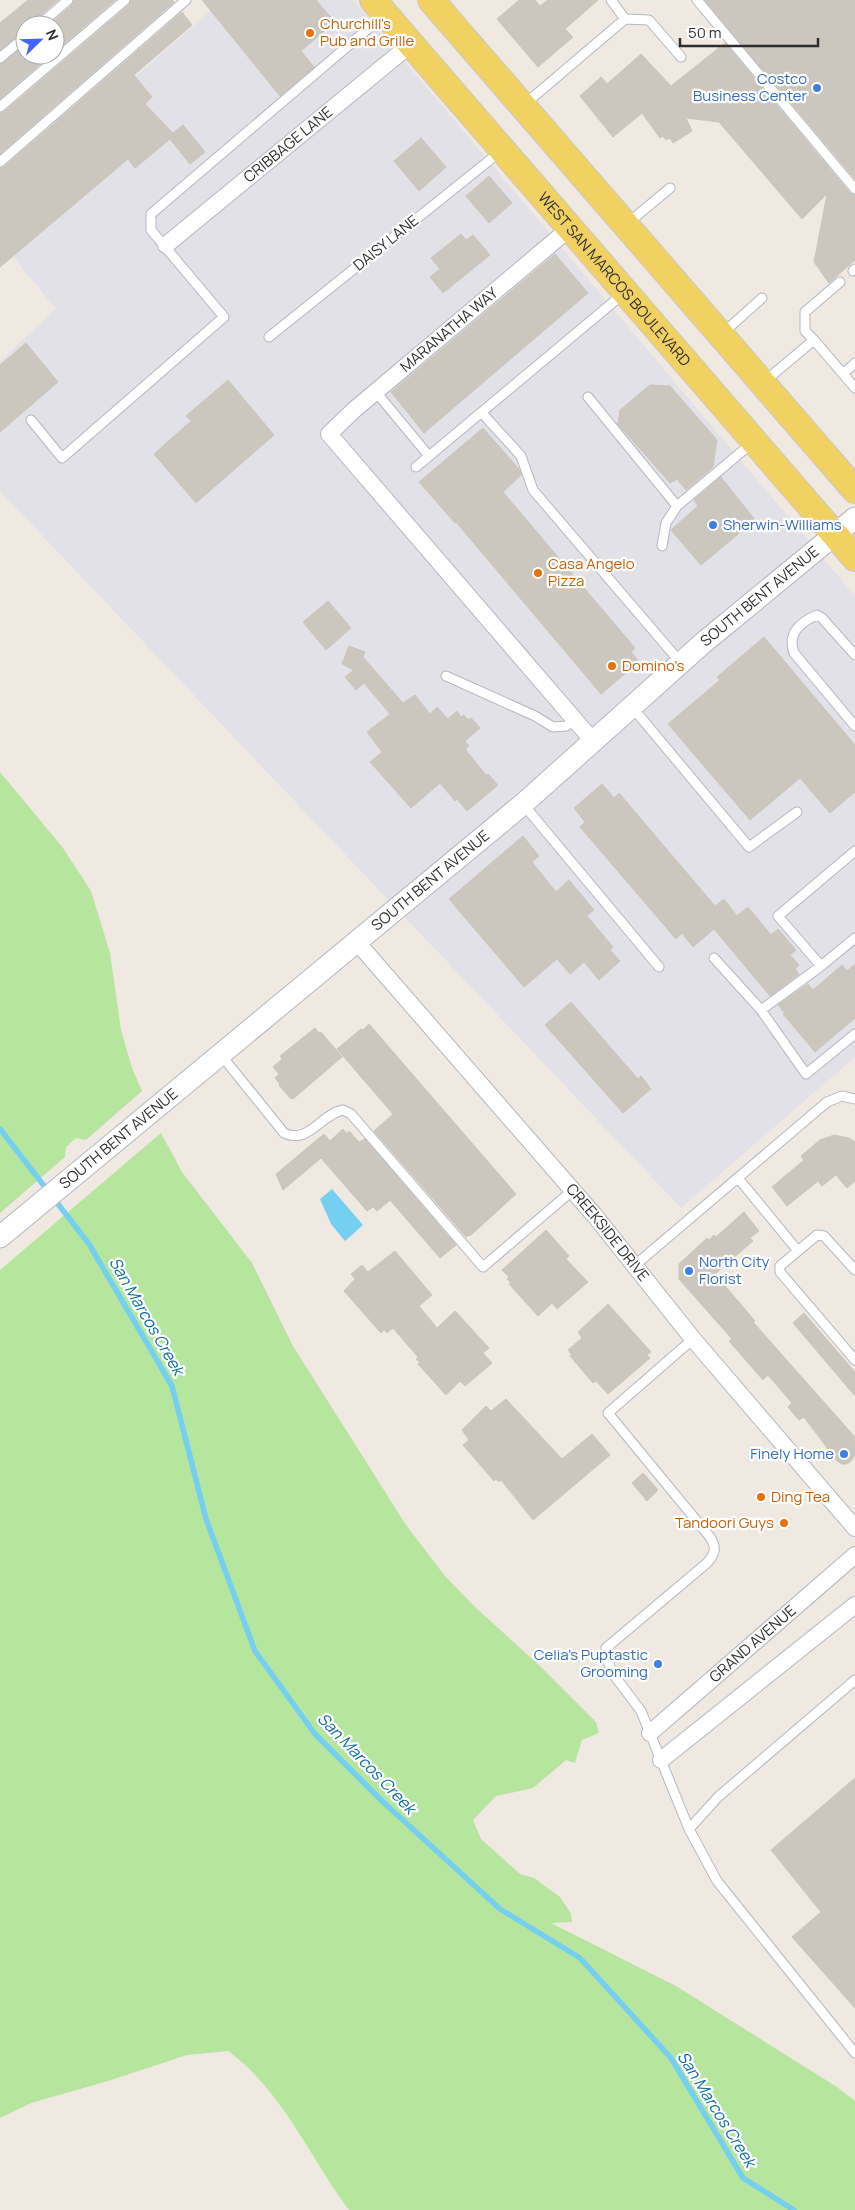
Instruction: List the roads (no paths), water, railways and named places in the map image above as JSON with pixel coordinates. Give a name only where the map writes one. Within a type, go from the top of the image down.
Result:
[{"type":"main road","points":[[431,0],[855,490]]},
{"type":"main road","name":"WEST SAN MARCOS BOULEVARD","points":[[379,7],[855,558]]},
{"type":"street","name":"CRIBBAGE LANE","points":[[166,245],[410,44]]},
{"type":"street","name":"MARANATHA WAY","points":[[570,228],[329,434],[575,720]]},
{"type":"street","name":"SOUTH BENT AVENUE","points":[[0,1237],[523,804],[681,663],[855,518]]},
{"type":"street","points":[[575,720],[593,741]]},
{"type":"street","name":"CREEKSIDE DRIVE","points":[[356,941],[573,1190],[693,1339],[855,1528]]},
{"type":"street","name":"GRAND AVENUE","points":[[650,1733],[855,1555]]},
{"type":"street","points":[[661,1760],[855,1605]]},
{"type":"lane","points":[[51,15],[68,0]]},
{"type":"lane","points":[[0,107],[125,0]]},
{"type":"lane","points":[[0,162],[186,0]]},
{"type":"lane","points":[[611,0],[625,19]]},
{"type":"lane","points":[[697,0],[855,189]]},
{"type":"lane","points":[[31,420],[62,458],[224,317],[166,245],[151,230],[151,214],[318,72],[379,7]]},
{"type":"lane","points":[[523,106],[625,19],[648,20],[681,56]]},
{"type":"lane","points":[[0,58],[15,45]]},
{"type":"lane","name":"DAISY LANE","points":[[269,337],[503,150]]},
{"type":"lane","points":[[626,224],[670,188]]},
{"type":"lane","points":[[840,282],[805,312],[805,331],[855,388]]},
{"type":"lane","points":[[416,467],[625,292]]},
{"type":"lane","points":[[720,335],[762,298]]},
{"type":"lane","points":[[763,383],[814,340]]},
{"type":"lane","points":[[843,374],[855,363]]},
{"type":"lane","points":[[376,392],[429,456]]},
{"type":"lane","points":[[588,397],[677,506]]},
{"type":"lane","points":[[482,413],[521,456],[533,490],[681,663]]},
{"type":"lane","points":[[662,546],[666,523],[677,506],[754,441]]},
{"type":"lane","points":[[855,655],[822,618],[817,615],[797,629],[792,637],[791,644],[794,654],[855,726]]},
{"type":"lane","points":[[446,676],[535,716],[553,728],[566,726],[575,720]]},
{"type":"lane","points":[[632,707],[749,847],[797,812]]},
{"type":"lane","points":[[523,804],[659,967]]},
{"type":"lane","points":[[821,966],[778,916],[855,852]]},
{"type":"lane","points":[[761,1010],[821,966],[855,938]]},
{"type":"lane","points":[[714,958],[761,1010],[806,1074],[855,1034]]},
{"type":"lane","points":[[220,1055],[284,1133],[291,1137],[310,1131],[334,1112],[343,1110],[351,1114],[484,1267],[573,1190]]},
{"type":"lane","points":[[634,1266],[828,1102],[842,1096],[855,1099]]},
{"type":"lane","points":[[738,1178],[798,1251]]},
{"type":"lane","points":[[855,1270],[824,1236],[817,1235],[780,1266],[780,1272],[855,1360]]},
{"type":"lane","points":[[693,1339],[608,1413],[705,1529],[715,1545],[714,1554],[707,1563],[606,1648],[607,1659],[613,1674],[641,1711],[689,1830],[717,1881],[855,2052]]},
{"type":"lane","points":[[689,1830],[718,1797],[855,1680]]},
{"type":"water","points":[[332,1189],[363,1225],[345,1241],[331,1224],[320,1199]]},
{"type":"waterway","name":"San Marcos Creek","points":[[0,1129],[89,1244],[172,1386],[206,1519],[255,1651],[315,1734],[381,1800],[500,1909],[580,1958],[671,2058],[743,2178],[794,2210]]},
{"type":"place","name":"Churchill's Pub and Grille","points":[[310,33]]},
{"type":"place","name":"Costco Business Center","points":[[817,88]]},
{"type":"place","name":"Sherwin-Williams","points":[[713,525]]},
{"type":"place","name":"Casa Angelo Pizza","points":[[538,573]]},
{"type":"place","name":"Domino's","points":[[612,666]]},
{"type":"place","name":"North City Florist","points":[[689,1271]]},
{"type":"place","name":"Finely Home","points":[[844,1454]]},
{"type":"place","name":"Ding Tea","points":[[761,1497]]},
{"type":"place","name":"Tandoori Guys","points":[[784,1523]]},
{"type":"place","name":"Celia's Puptastic Grooming","points":[[658,1664]]}]
